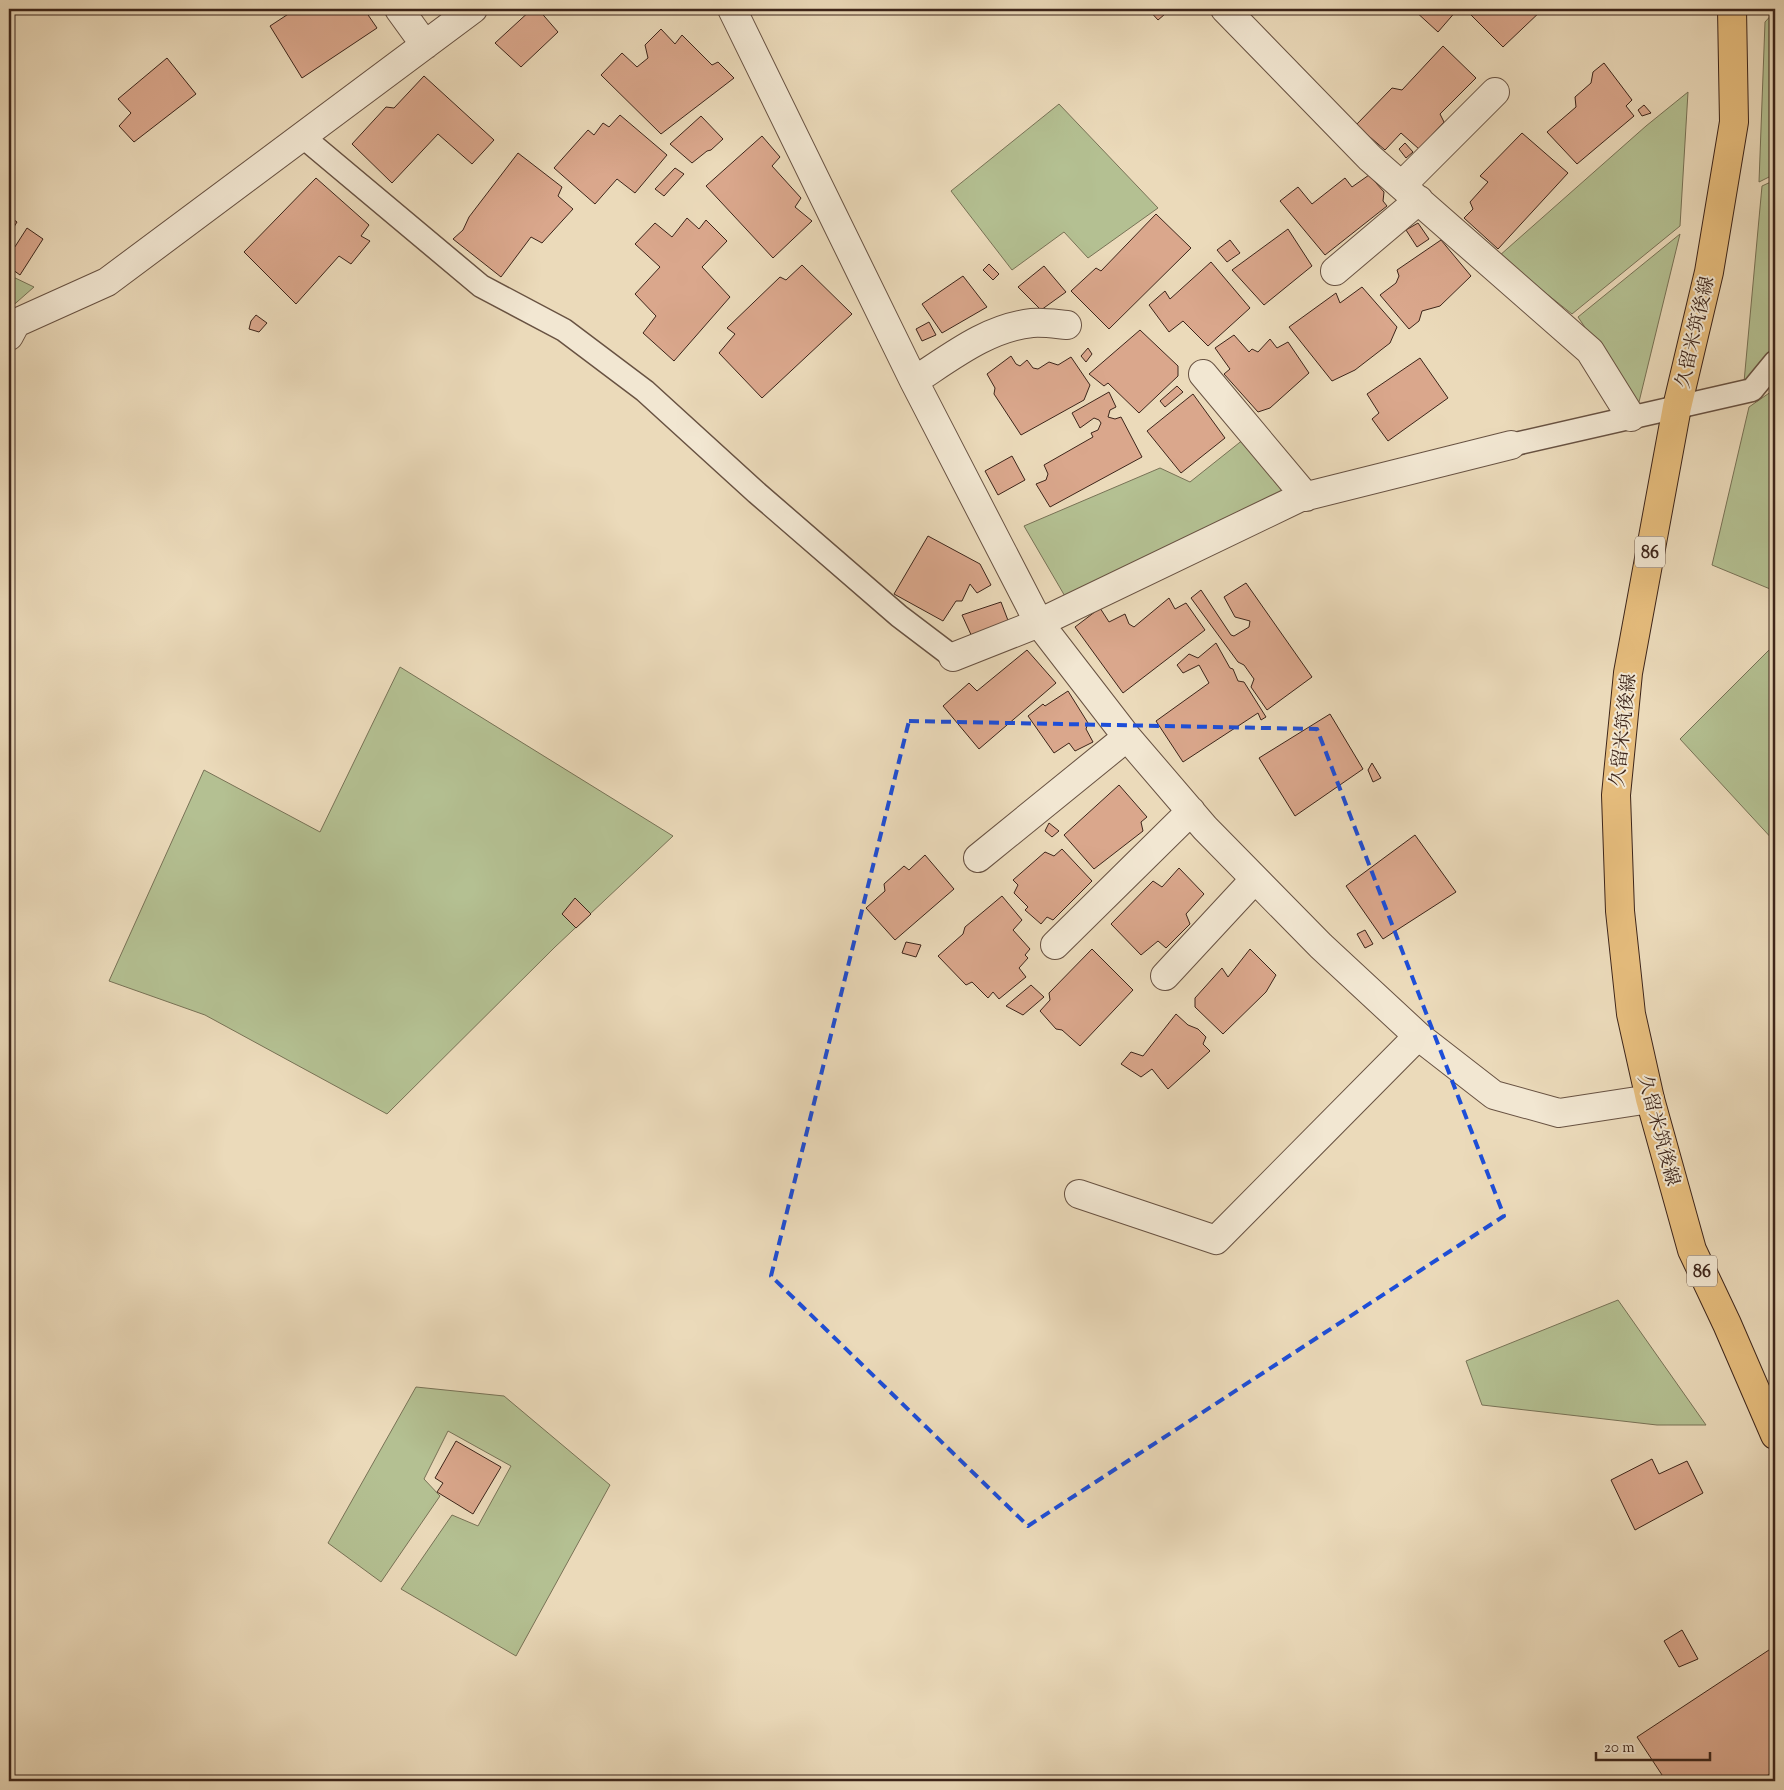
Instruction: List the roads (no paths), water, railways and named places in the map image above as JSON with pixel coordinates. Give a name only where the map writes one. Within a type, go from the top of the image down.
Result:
[{"type":"main road","name":"久留米筑後線","points":[[1732,9],[1734,122],[1708,272],[1676,407],[1628,673],[1616,795],[1620,911],[1630,1014],[1650,1099],[1692,1250],[1727,1324],[1775,1435]]},
{"type":"street","points":[[399,9],[425,45]]},
{"type":"street","points":[[9,336],[16,323],[107,282],[473,9]]},
{"type":"street","points":[[732,9],[914,381],[1039,623],[1128,737],[1191,811],[1321,946],[1418,1036],[1494,1096],[1559,1113],[1650,1099]]},
{"type":"street","points":[[1225,9],[1370,158],[1590,351],[1631,418]]},
{"type":"street","points":[[1335,271],[1411,193],[1494,92]]},
{"type":"street","points":[[914,381],[970,345],[1003,329],[1034,323],[1067,325]]},
{"type":"street","points":[[1203,374],[1306,497]]},
{"type":"street","points":[[953,657],[1039,623],[1299,498],[1511,445]]},
{"type":"street","points":[[978,858],[1128,737]]},
{"type":"street","points":[[1055,945],[1191,811]]},
{"type":"street","points":[[1165,976],[1256,879]]},
{"type":"street","points":[[1079,1194],[1216,1240],[1418,1036]]},
{"type":"lane","points":[[302,136],[481,286],[564,330],[645,391],[757,494],[899,616],[953,657]]},
{"type":"lane","points":[[1511,445],[1752,390],[1775,362]]}]
